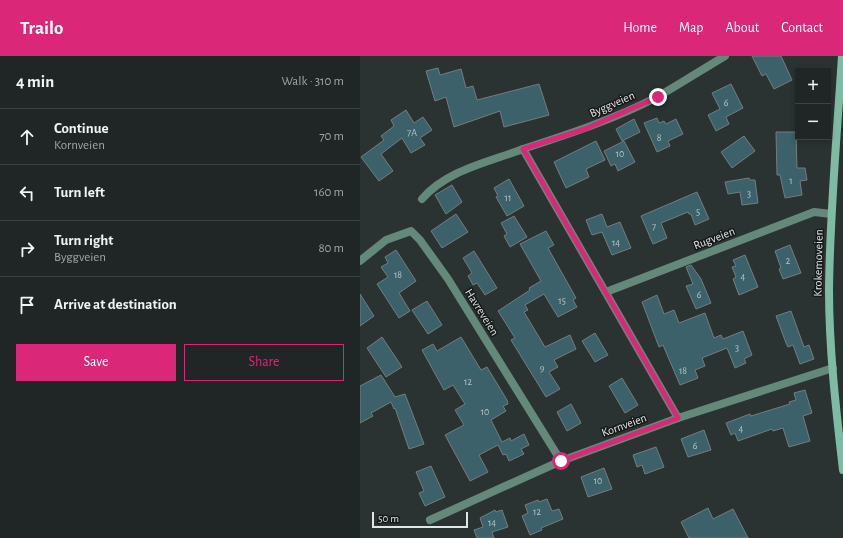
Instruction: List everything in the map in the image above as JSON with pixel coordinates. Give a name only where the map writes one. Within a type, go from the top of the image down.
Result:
[{"type":"main road","name":"Krokemoveien","points":[[842,56],[831,214],[830,306],[833,368],[843,470]]},
{"type":"street","name":"Byggveien","points":[[422,199],[431,188],[451,176],[523,149],[585,129],[658,97],[725,56]]},
{"type":"street","points":[[523,149],[678,418]]},
{"type":"street","name":"Rugveien","points":[[606,292],[814,212],[831,214]]},
{"type":"street","name":"Havreveien","points":[[360,261],[386,240],[411,231],[420,240],[448,279],[561,461]]},
{"type":"street","name":"Kornveien","points":[[430,520],[561,461],[678,418],[833,368]]},
{"type":"building","points":[[752,56],[781,56],[792,80],[774,89],[766,74],[762,76]]},
{"type":"building","points":[[438,68],[440,75],[461,69],[466,88],[473,86],[477,100],[539,84],[549,115],[504,127],[500,111],[454,127],[446,97],[435,101],[426,71]]},
{"type":"building","points":[[731,84],[743,108],[726,117],[729,124],[716,131],[708,115],[720,109],[712,93]]},
{"type":"building","points":[[406,110],[414,123],[423,117],[432,130],[420,138],[425,145],[411,153],[402,138],[381,154],[393,171],[379,181],[361,157],[384,140],[381,136],[394,126],[391,120]]},
{"type":"building","points":[[657,118],[659,123],[664,121],[666,124],[676,119],[683,134],[668,141],[670,146],[657,152],[644,123]]},
{"type":"building","points":[[634,119],[640,132],[622,141],[616,129]]},
{"type":"building","points":[[776,132],[795,132],[797,168],[805,168],[807,180],[800,181],[802,195],[785,198],[780,175],[777,175]]},
{"type":"building","points":[[744,136],[755,151],[732,168],[721,152]]},
{"type":"building","points":[[596,141],[605,160],[586,169],[589,177],[566,188],[554,162]]},
{"type":"building","points":[[624,141],[635,162],[618,171],[615,164],[611,166],[604,151]]},
{"type":"building","points":[[749,178],[750,180],[755,180],[758,203],[742,205],[740,192],[728,194],[725,182]]},
{"type":"building","points":[[509,179],[524,206],[507,216],[496,197],[498,196],[494,188]]},
{"type":"building","points":[[452,185],[462,202],[446,214],[435,195]]},
{"type":"building","points":[[697,192],[709,219],[695,225],[691,214],[688,212],[661,223],[667,238],[653,244],[641,216]]},
{"type":"building","points":[[456,214],[468,232],[442,248],[431,231]]},
{"type":"building","points":[[602,214],[607,227],[620,222],[631,248],[612,255],[602,232],[592,235],[586,220]]},
{"type":"building","points":[[514,216],[527,237],[510,247],[504,236],[507,234],[501,223]]},
{"type":"building","points":[[546,231],[554,245],[548,248],[576,298],[573,300],[577,307],[558,317],[544,294],[525,305],[528,310],[524,312],[545,347],[570,335],[576,349],[554,360],[558,367],[549,372],[560,389],[546,397],[511,340],[515,338],[498,311],[541,281],[520,244]]},
{"type":"building","points":[[790,245],[801,273],[783,279],[775,251]]},
{"type":"building","points":[[396,250],[416,281],[399,293],[410,311],[399,318],[377,284],[388,277],[381,267],[388,263],[385,257]]},
{"type":"building","points":[[474,251],[497,288],[485,295],[477,283],[473,285],[468,276],[472,273],[463,258]]},
{"type":"building","points":[[745,255],[758,287],[739,295],[733,279],[736,277],[732,267],[736,266],[733,260]]},
{"type":"building","points":[[691,265],[701,279],[711,303],[696,309],[686,286],[693,284],[686,267]]},
{"type":"building","points":[[360,294],[374,316],[360,326]]},
{"type":"building","points":[[657,295],[664,314],[674,310],[679,323],[705,313],[714,338],[721,335],[723,339],[743,331],[752,355],[744,359],[746,363],[735,368],[727,348],[702,358],[705,366],[695,370],[698,378],[680,385],[663,345],[659,347],[642,302]]},
{"type":"building","points":[[427,301],[442,325],[428,334],[412,310]]},
{"type":"building","points":[[791,311],[804,347],[809,345],[814,359],[800,364],[793,345],[788,347],[786,343],[776,316]]},
{"type":"building","points":[[595,333],[608,355],[595,362],[582,341]]},
{"type":"building","points":[[382,337],[402,367],[386,377],[367,348]]},
{"type":"building","points":[[461,337],[481,370],[487,367],[507,400],[508,404],[503,406],[506,411],[491,420],[502,442],[510,438],[511,441],[524,434],[529,445],[521,449],[524,454],[509,461],[506,454],[503,455],[498,445],[479,455],[488,472],[470,481],[445,435],[464,425],[455,410],[465,404],[453,385],[444,390],[422,350],[433,344],[437,351]]},
{"type":"building","points":[[381,375],[395,397],[405,394],[424,444],[409,449],[395,408],[394,409],[391,402],[371,413],[373,416],[360,423],[360,386]]},
{"type":"building","points":[[622,378],[638,405],[625,413],[609,386]]},
{"type":"building","points":[[805,390],[812,413],[803,416],[810,441],[789,447],[783,428],[773,431],[772,429],[738,441],[735,433],[731,435],[726,423],[750,414],[751,416],[790,404],[789,402],[796,400],[794,393]]},
{"type":"building","points":[[571,404],[581,423],[567,431],[557,412]]},
{"type":"building","points":[[704,430],[711,450],[688,457],[681,439]]},
{"type":"building","points":[[656,447],[664,467],[645,474],[642,465],[637,467],[633,455]]},
{"type":"building","points":[[431,466],[445,497],[425,506],[419,493],[424,491],[416,472]]},
{"type":"building","points":[[604,468],[612,489],[588,497],[581,477]]},
{"type":"building","points":[[547,499],[552,511],[559,509],[563,519],[541,528],[542,530],[530,535],[522,516],[528,513],[525,505],[538,500],[539,502]]},
{"type":"building","points":[[708,508],[713,519],[733,509],[748,538],[689,538],[681,522]]},
{"type":"building","points":[[495,510],[496,512],[502,510],[508,527],[492,532],[494,538],[477,538],[474,530],[483,527],[480,518]]},
{"type":"route","points":[[561,461],[678,418],[523,149],[585,129],[658,97]]}]
